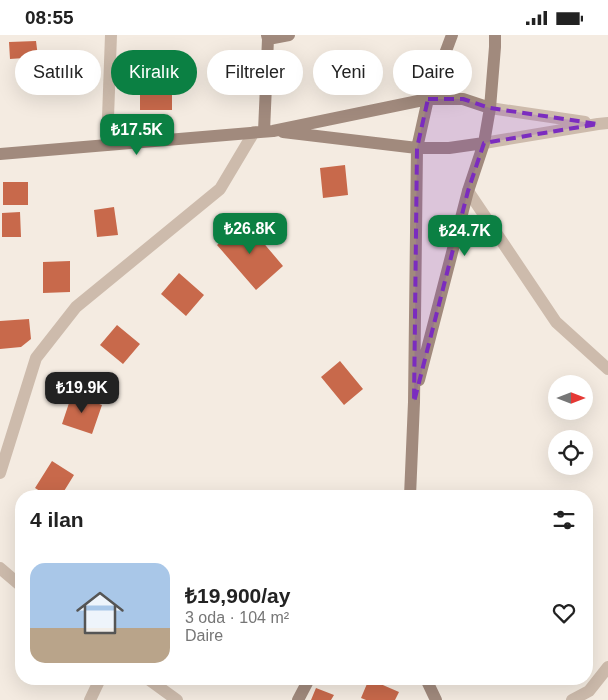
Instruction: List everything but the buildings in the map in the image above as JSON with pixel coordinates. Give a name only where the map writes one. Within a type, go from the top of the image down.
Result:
[{"type":"street","points":[[107,145],[111,35]]},
{"type":"street","points":[[0,473],[36,358],[76,307],[220,189],[264,131],[267,37],[289,35]]},
{"type":"street","points":[[410,490],[414,402],[417,149],[428,99],[452,35]]},
{"type":"street","points":[[414,402],[468,191],[484,143],[490,107],[495,35]]},
{"type":"street","points":[[0,154],[264,131],[428,99],[463,99],[490,107],[603,123]]},
{"type":"street","points":[[264,131],[417,149],[449,149],[603,123]]},
{"type":"street","points":[[468,191],[556,322],[608,369]]},
{"type":"street","points":[[0,568],[15,581]]},
{"type":"street","points":[[572,700],[594,696],[608,667]]},
{"type":"street","points":[[90,700],[97,685]]},
{"type":"street","points":[[156,685],[177,700]]},
{"type":"street","points":[[298,700],[306,685]]},
{"type":"street","points":[[429,685],[436,700]]},
{"type":"highlighted area","points":[[428,99],[463,99],[490,108],[598,124],[484,143],[468,191],[414,402],[417,148]]}]
